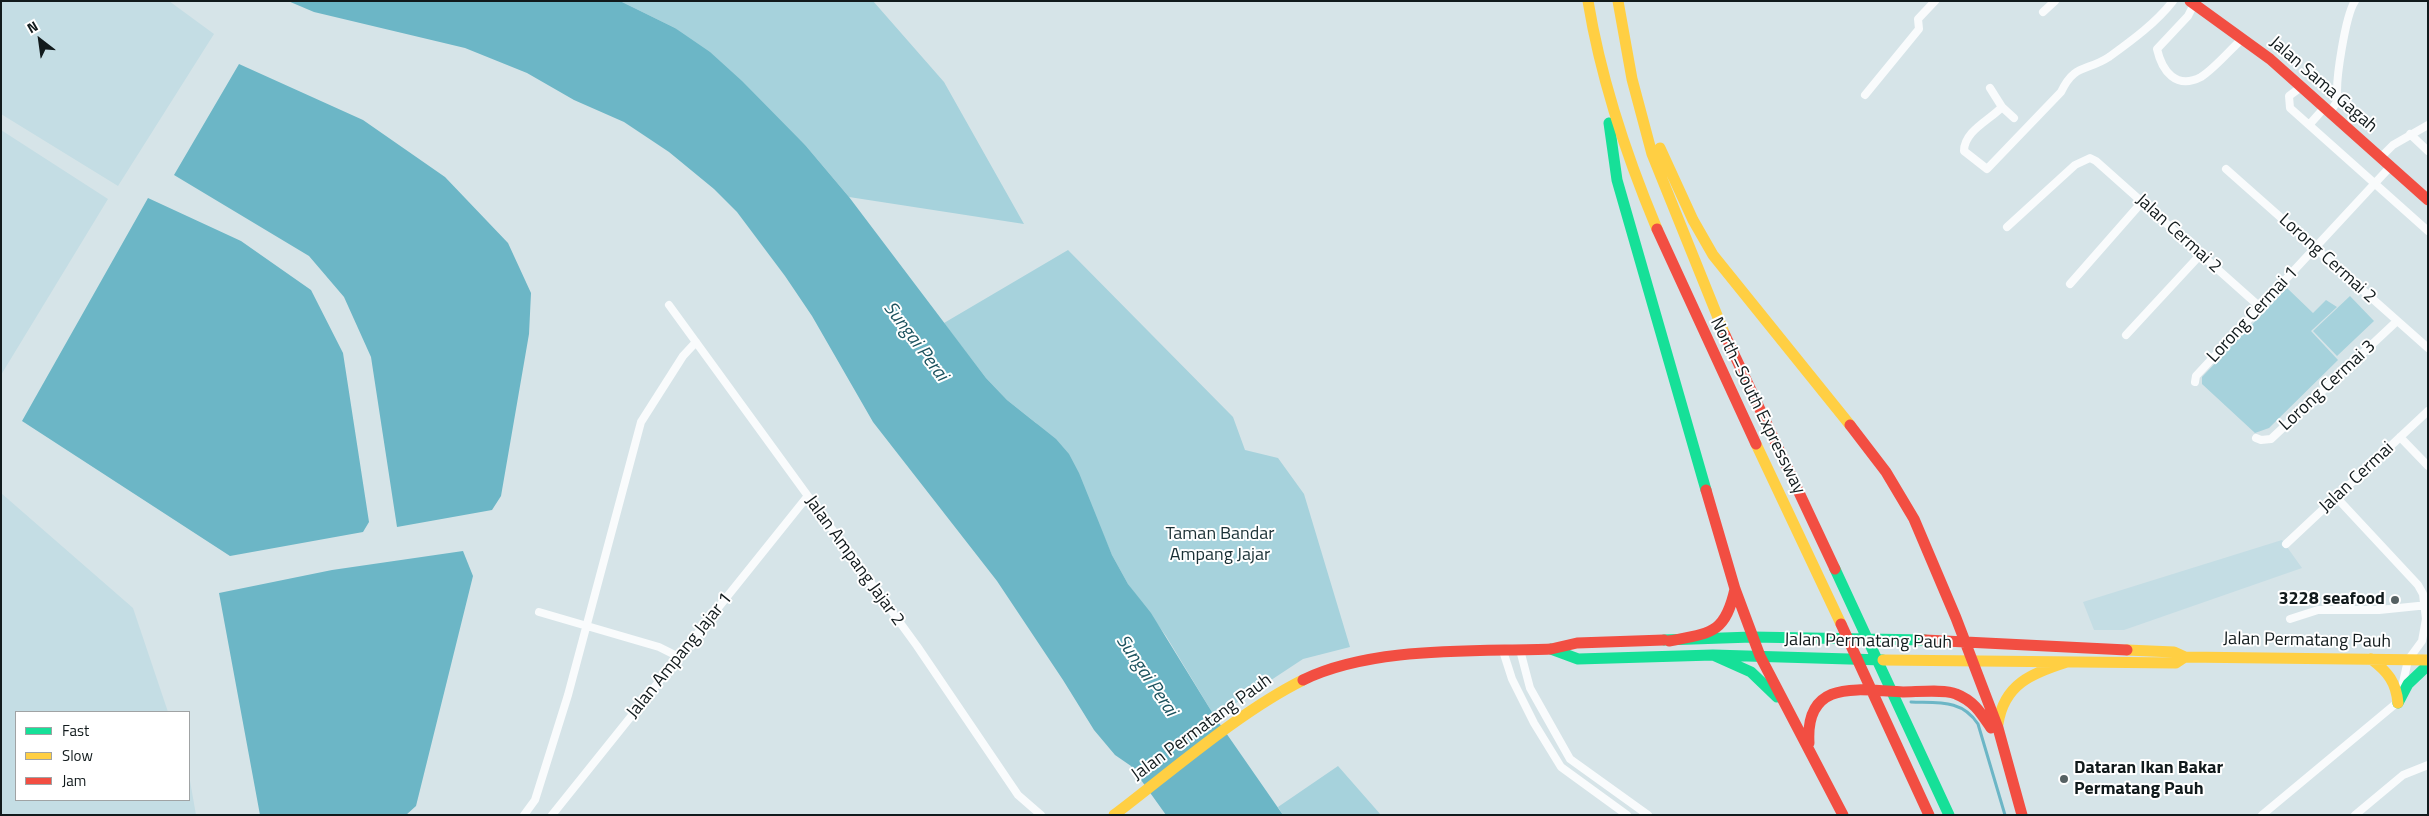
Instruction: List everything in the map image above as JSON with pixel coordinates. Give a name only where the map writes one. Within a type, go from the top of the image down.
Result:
[{"type":"main road","name":"North–South Expressway","points":[[1588,1],[1592,37],[1602,80],[1628,161],[1699,325],[1796,526],[1928,815]]},
{"type":"main road","name":"North–South Expressway","points":[[1618,1],[1632,79],[1652,154],[1716,317],[1949,815]]},
{"type":"main road","name":"Jalan Sama Gagah","points":[[2197,4],[2302,86],[2428,200]]},
{"type":"main road","points":[[1632,79],[1682,197],[1713,255],[1886,472],[1914,519],[1974,661],[1998,728],[2002,750],[2022,815]]},
{"type":"main road","points":[[1602,80],[1617,180],[1735,589],[1760,656],[1843,815]]},
{"type":"main road","points":[[1669,641],[1706,633],[1720,624],[1729,614],[1735,589]]},
{"type":"main road","name":"Jalan Permatang Pauh","points":[[1114,815],[1231,726],[1282,690],[1316,674],[1342,665],[1389,656],[1551,649],[1577,643],[1752,637],[1966,641],[2174,652],[2185,657],[2428,660]]},
{"type":"main road","name":"Jalan Permatang Pauh","points":[[1551,649],[1578,659],[1713,655],[1974,661],[2176,662],[2185,657]]},
{"type":"main road","points":[[1713,655],[1751,672],[1787,707]]},
{"type":"main road","points":[[2371,659],[2392,677],[2396,686],[2398,703]]},
{"type":"main road","points":[[1998,728],[2000,707],[2012,688],[2034,674],[2067,662]]},
{"type":"main road","points":[[2398,703],[2408,684],[2428,665]]},
{"type":"main road","points":[[1809,747],[1809,720],[1822,698],[1828,694],[1843,690],[1883,690],[1948,692],[1964,696],[1980,710],[2002,750]]},
{"type":"street","points":[[1865,95],[1919,29],[1918,19],[1935,1]]},
{"type":"street","points":[[2043,12],[2055,1]]},
{"type":"street","points":[[2002,107],[1968,138],[1964,145],[1964,152],[1986,169],[2061,92],[2066,81],[2075,71],[2108,56],[2164,12],[2173,1]]},
{"type":"street","points":[[2309,125],[2338,100],[2336,92],[2337,68],[2350,10],[2356,1]]},
{"type":"street","points":[[2197,4],[2157,49],[2164,71],[2176,80],[2189,80],[2201,76],[2242,39]]},
{"type":"street","points":[[2302,86],[2289,96],[2290,108],[2428,231]]},
{"type":"street","points":[[1990,88],[2002,107],[2014,118]]},
{"type":"street","points":[[2380,158],[2393,145],[2428,124]]},
{"type":"street","points":[[2410,134],[2428,151]]},
{"type":"street","name":"Jalan Cermai 2","points":[[2007,227],[2075,166],[2090,158],[2096,161],[2260,307]]},
{"type":"street","name":"Lorong Cermai 1","points":[[2195,382],[2196,376],[2390,166]]},
{"type":"street","name":"Lorong Cermai 2","points":[[2226,169],[2428,348]]},
{"type":"street","points":[[2070,284],[2142,202]]},
{"type":"street","points":[[2126,335],[2201,254]]},
{"type":"street","name":"Jalan Ampang Jajar 2","points":[[669,305],[917,646],[1018,795],[1041,815]]},
{"type":"street","name":"Lorong Cermai 3","points":[[2256,438],[2261,440],[2271,439],[2397,321]]},
{"type":"street","points":[[524,815],[536,800],[586,626],[641,422],[683,356],[696,342]]},
{"type":"street","name":"Jalan Cermai","points":[[2286,544],[2428,411]]},
{"type":"street","points":[[2400,437],[2428,466]]},
{"type":"street","name":"Jalan Ampang Jajar 1","points":[[552,815],[807,496]]},
{"type":"street","points":[[2262,815],[2398,703],[2408,660],[2422,641],[2427,622],[2426,605],[2418,585],[2336,497]]},
{"type":"street","points":[[2290,619],[2318,610],[2379,610],[2426,605]]},
{"type":"street","points":[[539,612],[659,647],[679,657]]},
{"type":"street","points":[[1520,650],[1530,688],[1570,760],[1648,815]]},
{"type":"street","points":[[1503,651],[1512,679],[1523,701],[1561,767],[1627,815]]},
{"type":"street","points":[[2355,815],[2403,775],[2428,765]]},
{"type":"shaded area","points":[[1,1],[169,1],[214,34],[118,186],[1,114]]},
{"type":"shaded area","points":[[1,130],[108,199],[1,375]]},
{"type":"shaded area","points":[[1,493],[133,608],[168,711],[15,711],[15,801],[190,801],[190,781],[196,815],[1,815]]},
{"type":"shaded area","points":[[2282,540],[2302,568],[2124,630],[2094,630],[2083,602]]},
{"type":"green space","points":[[620,1],[873,1],[944,82],[1024,224],[849,197],[806,146],[675,28]]},
{"type":"green space","name":"Taman Bandar Ampang Jajar","points":[[1068,250],[1233,417],[1245,450],[1278,458],[1304,494],[1350,647],[1303,659],[1215,717],[1166,636],[1128,584],[1112,555],[1099,525],[1036,423],[1007,400],[986,378],[944,323]]},
{"type":"green space","points":[[2287,288],[2313,313],[2326,300],[2337,307],[2311,331],[2338,360],[2269,428],[2255,433],[2202,384],[2202,377]]},
{"type":"green space","points":[[2350,296],[2374,321],[2337,356],[2313,331]]},
{"type":"green space","points":[[1338,766],[1381,815],[1283,815],[1278,807]]},
{"type":"water","name":"Sungai Perai","points":[[288,1],[620,1],[675,28],[710,52],[742,81],[806,146],[849,197],[986,378],[1007,400],[1056,439],[1069,454],[1079,473],[1112,555],[1128,584],[1151,613],[1215,717],[1283,815],[1166,815],[1131,766],[1115,755],[1094,730],[997,581],[873,422],[812,316],[785,276],[737,212],[714,189],[669,152],[624,122],[574,100],[527,73],[465,48],[314,12]]},
{"type":"water","points":[[239,64],[363,120],[445,177],[508,243],[531,293],[529,334],[501,496],[492,510],[397,527],[371,357],[344,297],[309,256],[174,175]]},
{"type":"water","points":[[148,198],[241,241],[311,290],[343,353],[369,522],[363,532],[230,556],[22,421]]},
{"type":"water","points":[[463,551],[473,576],[416,806],[406,815],[260,815],[219,593],[332,570]]},
{"type":"waterway","points":[[1911,702],[1949,704],[1965,710],[1972,716],[1978,724],[2005,815]]},
{"type":"traffic: fast","points":[[1609,123],[1617,180],[1706,490]]},
{"type":"traffic: fast","points":[[1835,569],[1949,815]]},
{"type":"traffic: fast","points":[[1664,640],[1752,637],[1925,640]]},
{"type":"traffic: fast","points":[[1551,649],[1578,659],[1713,655],[1883,660]]},
{"type":"traffic: fast","points":[[1713,655],[1751,672],[1777,697]]},
{"type":"traffic: fast","points":[[2398,703],[2408,684],[2428,665]]},
{"type":"traffic: slow","points":[[1588,1],[1607,88],[1625,145],[1657,229]]},
{"type":"traffic: slow","points":[[1618,1],[1632,79],[1652,154],[1725,335]]},
{"type":"traffic: slow","points":[[1660,148],[1693,220],[1713,255],[1850,425]]},
{"type":"traffic: slow","points":[[1756,444],[1841,624]]},
{"type":"traffic: slow","points":[[2127,650],[2174,652],[2185,657],[2428,660]]},
{"type":"traffic: slow","points":[[1883,660],[2176,663],[2185,657]]},
{"type":"traffic: slow","points":[[2371,659],[2390,678],[2398,703]]},
{"type":"traffic: slow","points":[[1998,724],[2001,710],[2013,690],[2031,676],[2067,662]]},
{"type":"traffic: slow","points":[[1114,815],[1230,725],[1279,693],[1303,680]]},
{"type":"traffic: jam","points":[[2190,1],[2270,59],[2428,200]]},
{"type":"traffic: jam","points":[[1657,229],[1756,444]]},
{"type":"traffic: jam","points":[[1725,335],[1835,569]]},
{"type":"traffic: jam","points":[[1850,425],[1886,472],[1914,519],[1956,618],[1998,728],[2022,815]]},
{"type":"traffic: jam","points":[[1706,490],[1735,589],[1760,656],[1843,815]]},
{"type":"traffic: jam","points":[[1669,641],[1696,636],[1714,629],[1726,615],[1735,589]]},
{"type":"traffic: jam","points":[[1841,624],[1929,815]]},
{"type":"traffic: jam","points":[[1303,680],[1331,669],[1360,661],[1392,656],[1457,651],[1551,649],[1577,643],[1664,640]]},
{"type":"traffic: jam","points":[[1925,640],[2127,650]]},
{"type":"traffic: jam","points":[[1809,743],[1810,722],[1816,707],[1825,698],[1838,692],[1852,690],[1951,692],[1972,704],[1991,728]]},
{"type":"place","name":"3228 seafood","points":[[2395,600]]},
{"type":"place","name":"Dataran Ikan Bakar Permatang Pauh","points":[[2064,779]]}]
